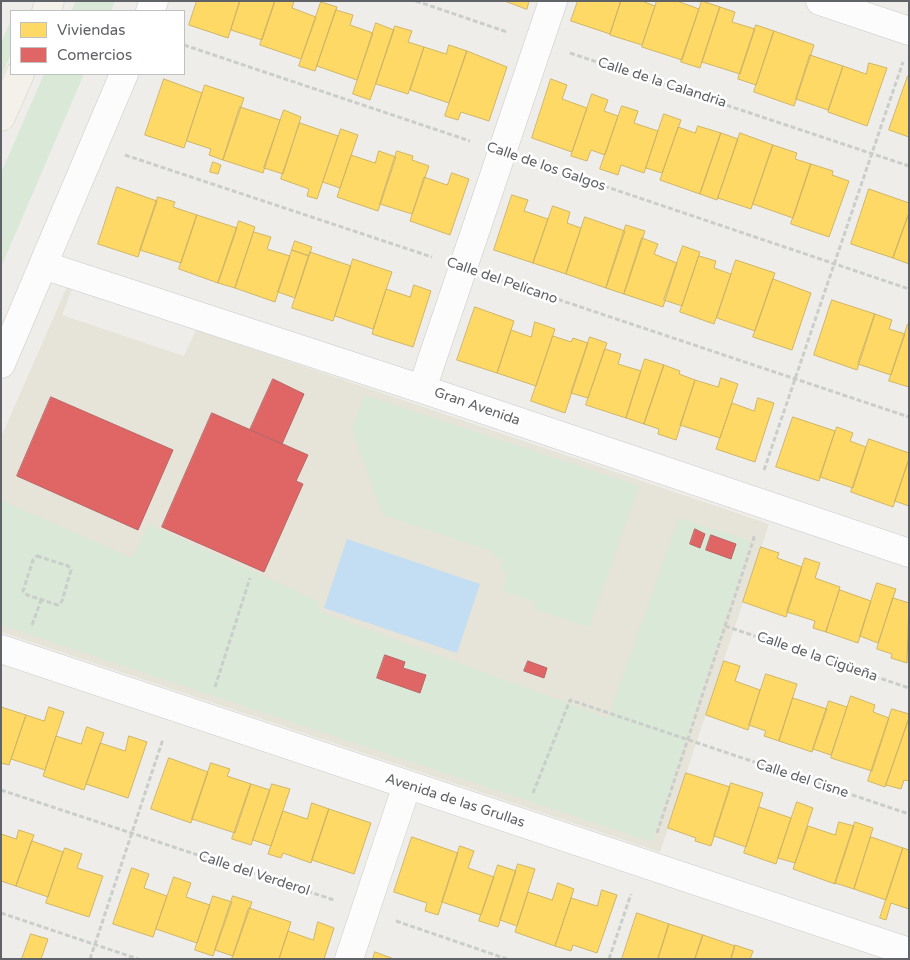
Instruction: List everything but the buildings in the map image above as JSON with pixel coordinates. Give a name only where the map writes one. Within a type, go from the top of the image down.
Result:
[{"type":"main road","points":[[1,117],[20,75]]},
{"type":"street","points":[[422,389],[553,1]]},
{"type":"street","points":[[820,1],[907,42]]},
{"type":"street","points":[[1,364],[124,75]]},
{"type":"street","name":"Gran Avenida","points":[[43,265],[422,389],[909,553]]},
{"type":"street","name":"Avenida de las Grullas","points":[[1,649],[909,952]]},
{"type":"street","points":[[348,959],[407,785]]},
{"type":"path","name":"Calle de la Calandria","points":[[416,1],[909,166]]},
{"type":"path","points":[[609,959],[642,863],[653,846],[754,538],[747,520],[872,153],[907,42]]},
{"type":"path","name":"Calle de los Galgos","points":[[185,45],[909,290]]},
{"type":"path","name":"Calle del Pelícano","points":[[94,144],[909,417]]},
{"type":"path","points":[[37,556],[68,566],[71,570],[60,604],[55,605],[41,600],[27,595],[23,591],[33,560],[37,556]]},
{"type":"path","points":[[214,689],[250,578]]},
{"type":"path","points":[[31,628],[41,600]]},
{"type":"path","name":"Calle de la Cigüeña","points":[[725,626],[909,688]]},
{"type":"path","name":"Calle del Cisne","points":[[532,796],[570,700],[696,744],[909,814]]},
{"type":"path","points":[[90,959],[173,707]]},
{"type":"path","name":"Calle del Verderol","points":[[1,790],[507,959]]},
{"type":"path","points":[[1,913],[138,959]]},
{"type":"shaded area","points":[[67,287],[72,289],[62,315],[184,356],[196,330],[769,524],[660,852],[1,632],[1,437]]},
{"type":"green space","points":[[76,1],[115,1],[111,10],[72,10]]},
{"type":"green space","points":[[10,22],[10,56],[1,77],[1,43]]},
{"type":"green space","points":[[44,75],[84,75],[1,267],[1,173]]},
{"type":"green space","points":[[364,395],[639,486],[589,627],[535,609],[536,602],[502,591],[508,573],[501,570],[504,560],[493,555],[494,552],[383,515],[352,429]]},
{"type":"green space","points":[[1,500],[132,558],[148,524],[316,600],[321,612],[608,718],[679,518],[751,541],[652,842],[1,625]]},
{"type":"water","points":[[347,539],[480,584],[457,653],[324,608]]}]
